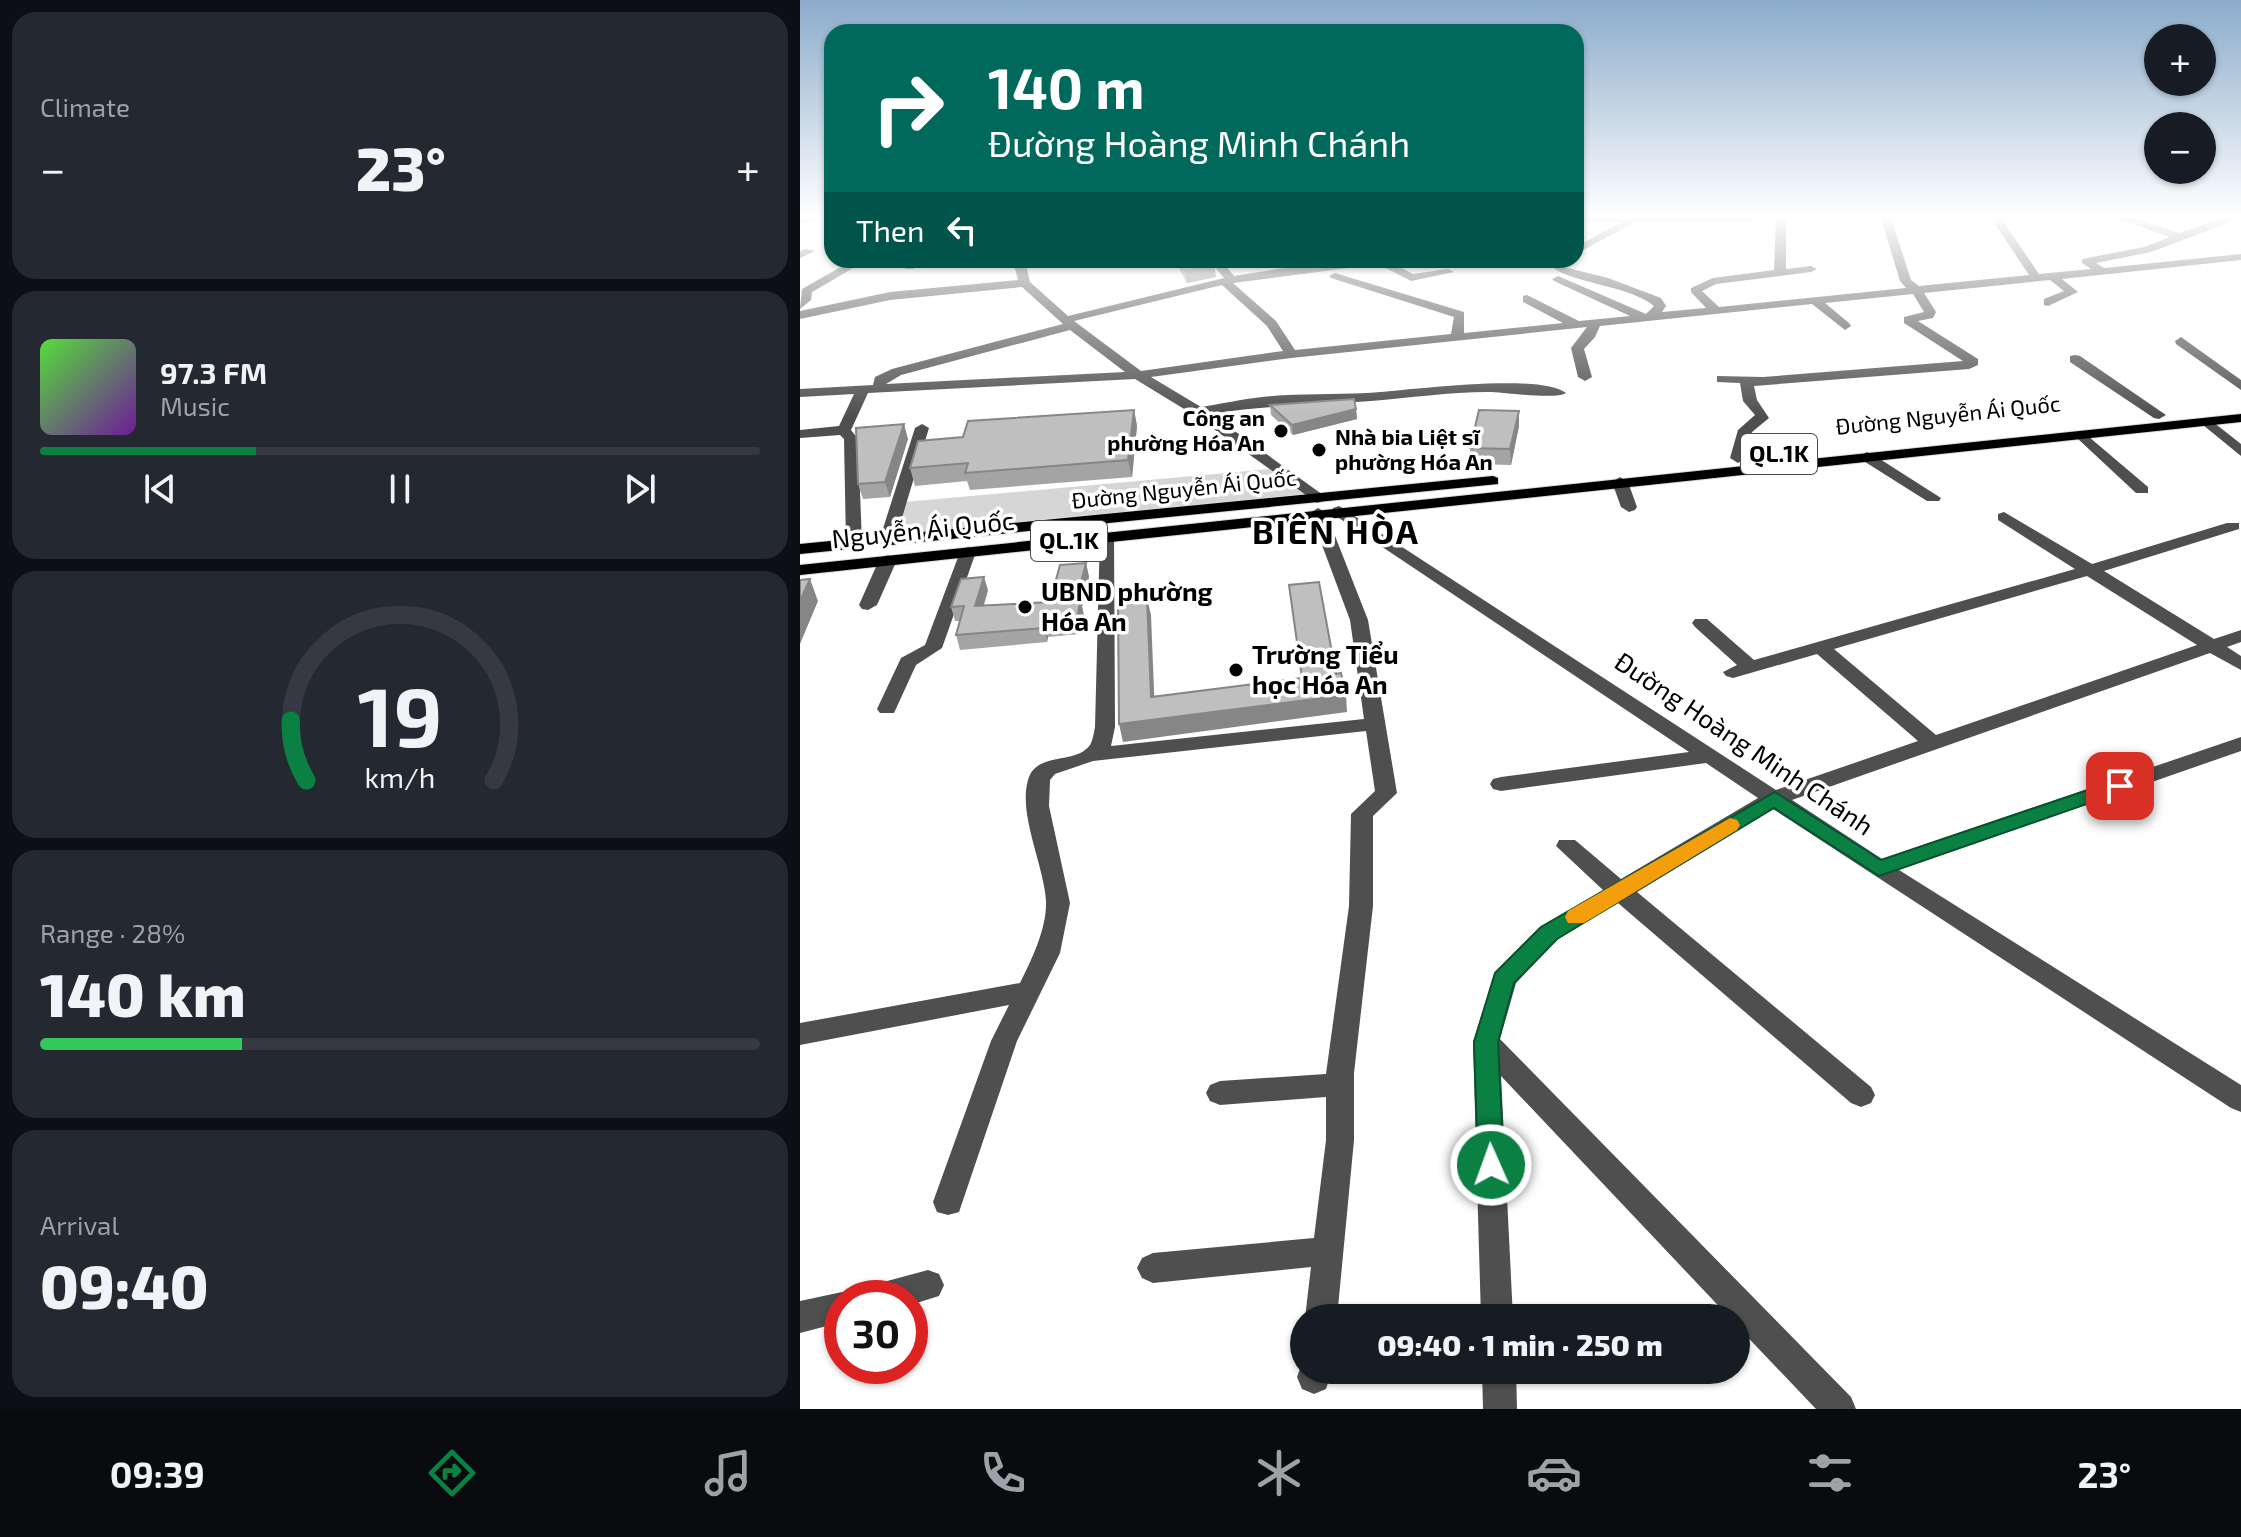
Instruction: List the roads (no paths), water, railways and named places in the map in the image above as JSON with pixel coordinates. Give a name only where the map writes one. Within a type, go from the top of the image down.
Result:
[{"type":"main road","name":"Đường Nguyễn Ái Quốc","points":[[1325,507],[1738,458],[2241,407]]},
{"type":"main road","points":[[2159,415],[2174,425]]},
{"type":"main road","name":"Đường Nguyễn Ái Quốc","points":[[800,549],[1620,482],[2241,418]]},
{"type":"main road","name":"Nguyễn Ái Quốc","points":[[800,570],[1106,537],[1325,507]]},
{"type":"street","points":[[800,315],[890,296],[1017,284]]},
{"type":"street","name":"Đường Hoàng Minh Chánh","points":[[1026,284],[1068,323],[1138,375],[1199,412],[1325,507],[2241,1100]]},
{"type":"street","points":[[844,430],[871,390],[888,375],[1213,284]]},
{"type":"street","points":[[1231,284],[1272,324],[1291,354]]},
{"type":"street","points":[[1360,284],[1460,315],[1457,337]]},
{"type":"street","points":[[1570,284],[1649,318]]},
{"type":"street","points":[[1613,284],[1657,301],[1660,306],[1649,318]]},
{"type":"street","points":[[1705,284],[1695,290],[1716,311]]},
{"type":"street","points":[[1722,379],[1762,380],[1969,365],[1973,362],[1908,320],[1929,315],[1930,312],[1909,284]]},
{"type":"street","points":[[800,393],[1138,375],[1291,354],[1989,284]]},
{"type":"street","points":[[2048,302],[2072,292],[2062,284]]},
{"type":"street","points":[[800,305],[808,295],[803,290]]},
{"type":"street","points":[[1527,299],[1578,325]]},
{"type":"street","points":[[1814,300],[1845,326]]},
{"type":"street","points":[[1585,377],[1577,348],[1591,334],[1595,323]]},
{"type":"street","points":[[2181,341],[2241,386]]},
{"type":"street","points":[[2075,359],[2159,415]]},
{"type":"street","points":[[1738,458],[1745,430],[1762,418],[1750,401],[1745,385],[1762,380]]},
{"type":"street","points":[[1199,412],[1263,401],[1369,397],[1464,388],[1522,388],[1559,393]]},
{"type":"street","points":[[2208,422],[2241,452]]},
{"type":"street","points":[[887,541],[922,428]]},
{"type":"street","points":[[800,434],[844,430]]},
{"type":"street","points":[[844,430],[851,439],[854,544]]},
{"type":"street","points":[[2082,435],[2142,490]]},
{"type":"street","points":[[1867,457],[1933,498]]},
{"type":"street","points":[[1620,482],[1629,507]]},
{"type":"street","points":[[1322,1304],[1340,1140],[1340,1085],[1361,906],[1362,814],[1386,793],[1359,620],[1325,507]]},
{"type":"street","points":[[2004,517],[2241,664]]},
{"type":"street","points":[[1701,623],[1742,669],[2233,526]]},
{"type":"street","points":[[1091,755],[1101,746],[1105,727],[1106,537]]},
{"type":"street","points":[[887,709],[908,662],[933,648],[968,552]]},
{"type":"street","points":[[868,605],[888,560]]},
{"type":"street","points":[[1496,1304],[1486,1042],[1504,979],[1549,933],[1775,798],[2241,636]]},
{"type":"street","points":[[1820,647],[1933,743]]},
{"type":"street","points":[[948,1202],[1004,1041],[1048,953],[1058,903],[1038,806],[1039,779],[1047,769],[1091,755],[1376,724]]},
{"type":"street","points":[[1879,868],[2241,744]]},
{"type":"street","points":[[1501,784],[1712,756]]},
{"type":"street","points":[[1567,846],[1861,1095]]},
{"type":"street","points":[[800,1034],[1029,991]]},
{"type":"street","points":[[1486,1042],[1839,1409]]},
{"type":"street","points":[[1220,1093],[1340,1085]]},
{"type":"street","points":[[1153,1268],[1328,1251]]},
{"type":"street","points":[[800,1317],[824,1311]]},
{"type":"street","points":[[1499,1384],[1500,1409]]},
{"type":"place","name":"Công an phường Hóa An","points":[[1281,431]]},
{"type":"place","name":"Nhà bia Liệt sĩ phường Hóa An","points":[[1319,450]]},
{"type":"place","name":"UBND phường Hóa An","points":[[1025,607]]},
{"type":"place","name":"Trường Tiểu học Hóa An","points":[[1236,670]]},
{"type":"district","name":"BIÊN HÒA","points":[[1336,532]]}]
